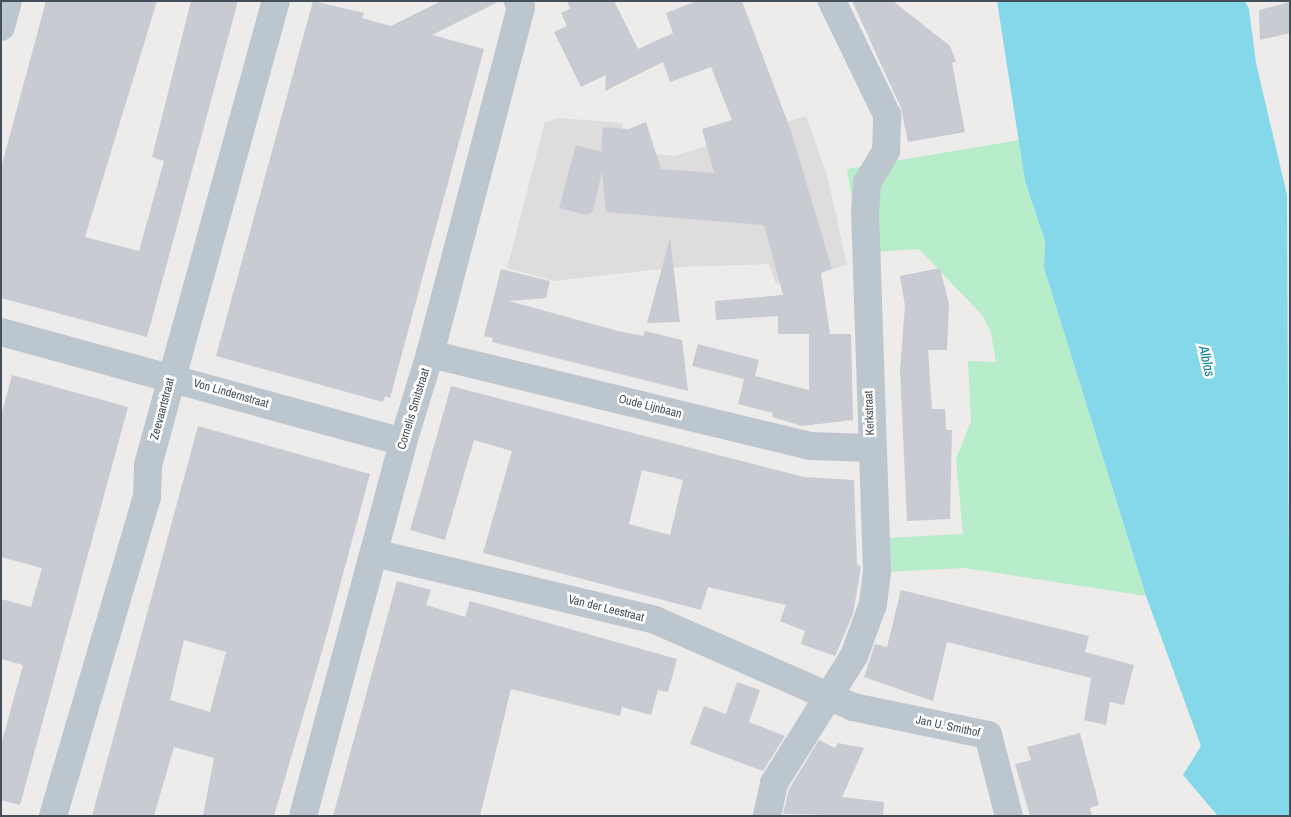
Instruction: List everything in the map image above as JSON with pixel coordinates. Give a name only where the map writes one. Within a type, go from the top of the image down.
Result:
[{"type":"street","points":[[1,27],[8,1]]},
{"type":"street","name":"Zeevaartstraat","points":[[53,816],[147,496],[148,465],[276,1]]},
{"type":"street","name":"Cornelis Smitstraat","points":[[303,816],[403,442],[430,354],[521,7],[518,1]]},
{"type":"street","name":"Kerkstraat","points":[[767,816],[774,783],[854,656],[873,604],[877,572],[871,448],[865,213],[867,183],[886,151],[887,115],[832,1]]},
{"type":"street","name":"Von Lindernstraat","points":[[1,332],[403,442]]},
{"type":"street","name":"Oude Lijnbaan","points":[[430,354],[811,446],[871,448]]},
{"type":"street","name":"Van der Leestraat","points":[[374,553],[655,620],[828,697]]},
{"type":"street","name":"Jan U. Smithof","points":[[828,697],[853,707],[988,735],[1009,816]]},
{"type":"shaded area","points":[[806,116],[827,175],[847,265],[776,284],[769,264],[679,267],[554,281],[507,268],[545,122],[558,118],[623,123],[619,150],[674,156]]},
{"type":"green space","points":[[1019,140],[1025,181],[1045,241],[1044,268],[1146,596],[964,568],[884,572],[885,538],[963,534],[956,459],[971,421],[968,361],[996,362],[991,333],[982,315],[919,249],[861,253],[847,169]]},
{"type":"water","name":"Alblas","points":[[997,1],[1245,1],[1249,9],[1256,63],[1287,195],[1290,816],[1218,816],[1183,775],[1201,746],[1146,596],[1044,268],[1045,241],[1025,181]]},
{"type":"building","points":[[46,1],[157,1],[85,237],[139,251],[164,161],[152,157],[191,1],[238,1],[147,337],[1,298],[1,168]]},
{"type":"building","points":[[313,1],[364,13],[362,18],[391,26],[441,1],[500,1],[432,35],[484,49],[390,398],[385,396],[383,402],[216,356]]},
{"type":"building","points":[[567,1],[614,1],[638,49],[673,33],[666,13],[697,1],[742,1],[791,131],[832,269],[821,273],[830,334],[851,334],[853,420],[802,426],[772,417],[773,413],[738,404],[744,379],[692,366],[698,344],[759,360],[755,376],[809,390],[809,334],[778,334],[778,316],[716,320],[715,301],[783,295],[764,225],[606,212],[602,171],[593,211],[587,215],[559,208],[576,145],[601,152],[603,127],[629,129],[646,122],[661,169],[714,173],[702,129],[732,120],[711,67],[670,82],[663,62],[605,91],[606,75],[581,87],[554,32],[567,26],[561,13],[570,9]]},
{"type":"building","points":[[852,1],[893,1],[950,46],[956,61],[952,63],[965,132],[908,142],[901,108]]},
{"type":"building","points":[[1290,2],[1290,33],[1260,40],[1259,10]]},
{"type":"building","points":[[670,238],[680,322],[647,323]]},
{"type":"building","points":[[940,268],[949,304],[947,350],[928,350],[932,409],[945,409],[946,430],[952,430],[950,519],[907,521],[900,371],[905,306],[900,276]]},
{"type":"building","points":[[501,269],[550,281],[546,298],[509,301],[618,331],[643,336],[645,331],[682,340],[688,391],[492,342],[493,338],[484,336]]},
{"type":"building","points":[[12,375],[128,407],[20,805],[1,800],[1,745],[23,665],[1,659],[1,599],[31,607],[42,568],[1,557],[1,416]]},
{"type":"building","points":[[451,386],[804,477],[854,480],[857,564],[861,567],[853,614],[835,656],[801,644],[805,631],[780,621],[786,605],[708,587],[701,610],[483,553],[512,451],[474,440],[445,540],[410,530]],"holes":[[[642,470],[683,480],[670,535],[629,524]]]},
{"type":"building","points":[[198,426],[370,474],[325,641],[274,816],[203,816],[214,758],[174,747],[154,816],[92,816]],"holes":[[[184,640],[226,652],[210,712],[170,700]]]},
{"type":"building","points":[[397,581],[431,590],[426,605],[465,617],[470,601],[677,659],[668,692],[658,690],[651,715],[622,707],[620,716],[511,689],[480,816],[333,816]]},
{"type":"building","points":[[901,590],[1089,636],[1085,652],[1134,665],[1124,705],[1110,702],[1106,725],[1084,720],[1091,678],[947,642],[933,701],[864,677],[875,644],[887,647]]},
{"type":"building","points":[[737,682],[760,690],[749,722],[785,736],[763,771],[690,744],[704,706],[726,714]]},
{"type":"building","points":[[1080,733],[1099,805],[1090,808],[1092,816],[1030,816],[1015,764],[1031,760],[1027,747]]},
{"type":"building","points":[[819,740],[835,748],[838,743],[864,748],[842,797],[884,802],[883,816],[783,814],[789,789]]}]
